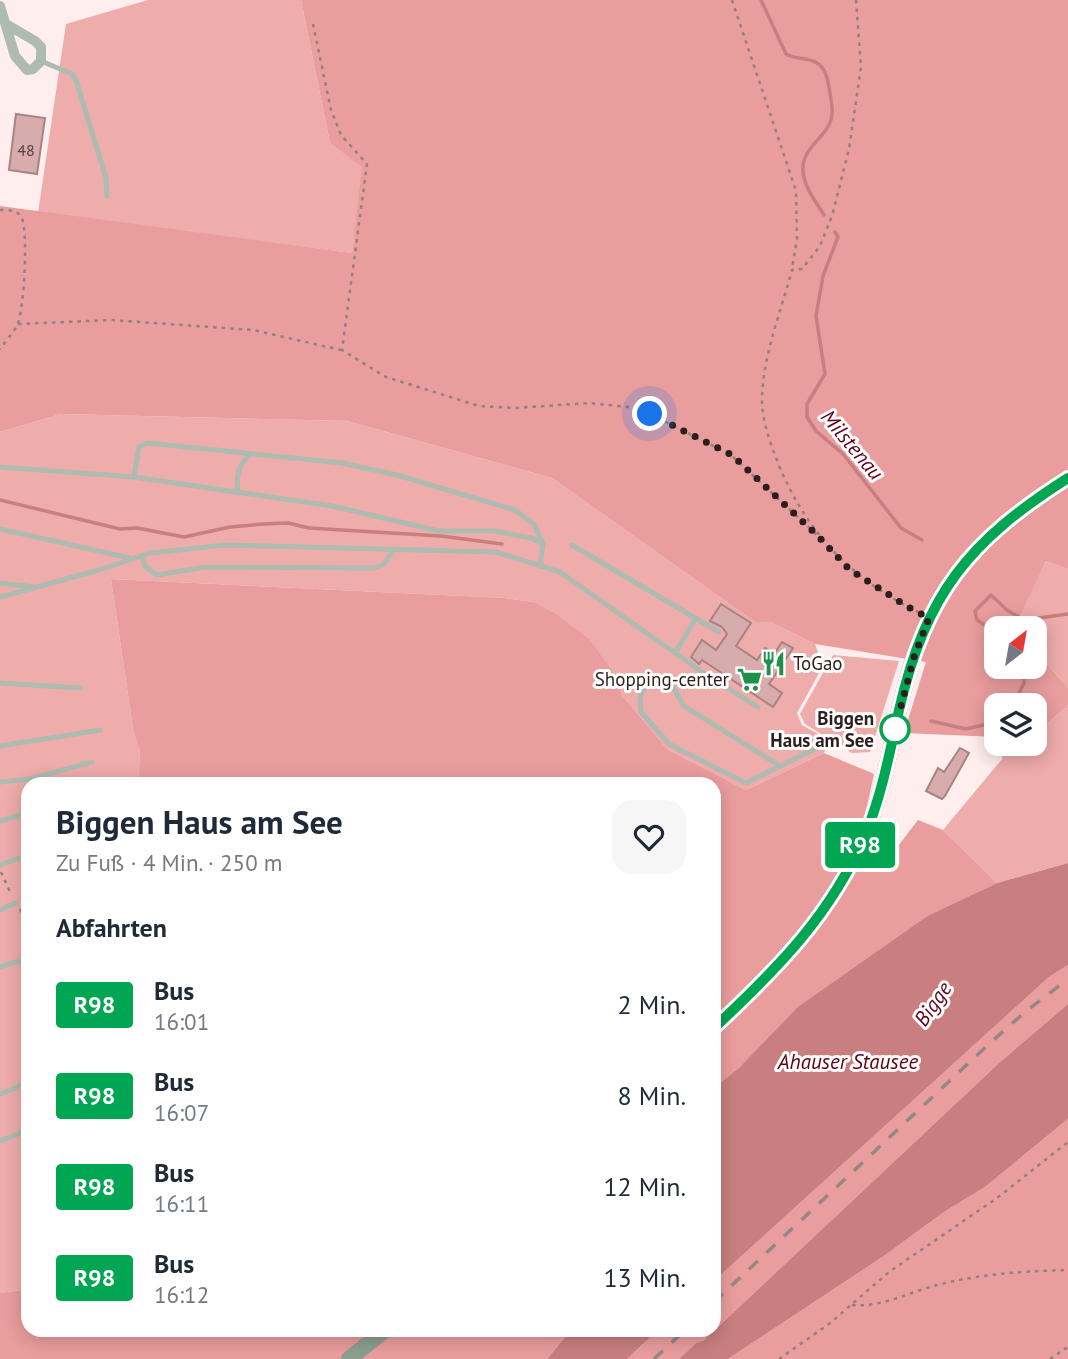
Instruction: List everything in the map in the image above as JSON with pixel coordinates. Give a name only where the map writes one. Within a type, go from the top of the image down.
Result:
[{"type":"main road","points":[[721,1021],[789,954],[831,901],[866,833],[885,772],[914,657],[929,618],[943,592],[961,565],[984,541],[1025,506],[1068,478]]},
{"type":"main road","points":[[349,1359],[376,1337]]},
{"type":"street","points":[[0,6],[15,56],[27,70],[33,69],[41,61],[41,47],[35,40],[6,24]]},
{"type":"lane","points":[[41,61],[72,74],[76,79],[106,178],[107,195]]},
{"type":"lane","points":[[134,477],[139,447],[148,443],[342,463],[386,472],[515,510],[534,524],[543,544],[540,566]]},
{"type":"lane","points":[[238,493],[240,463],[250,454]]},
{"type":"lane","points":[[0,467],[134,477],[357,511],[439,531],[495,531],[531,538],[543,544]]},
{"type":"lane","points":[[0,529],[132,559]]},
{"type":"lane","points":[[0,597],[142,556],[225,545],[496,552],[560,572],[675,653],[758,707]]},
{"type":"lane","points":[[572,545],[719,632]]},
{"type":"lane","points":[[142,556],[145,566],[157,575],[205,568],[374,568],[383,565],[395,549]]},
{"type":"lane","points":[[0,583],[37,587]]},
{"type":"lane","points":[[675,653],[696,618]]},
{"type":"lane","points":[[780,766],[684,706],[673,687],[665,680],[656,678],[648,680],[644,685],[640,696],[641,712],[669,744],[746,783],[821,746]]},
{"type":"lane","points":[[0,683],[80,688]]},
{"type":"lane","points":[[0,746],[100,730]]},
{"type":"lane","points":[[36,777],[92,762]]},
{"type":"lane","points":[[0,782],[21,780]]},
{"type":"lane","points":[[0,821],[21,815]]},
{"type":"lane","points":[[0,865],[21,858]]},
{"type":"lane","points":[[0,910],[16,903]]},
{"type":"lane","points":[[0,967],[21,960]]},
{"type":"lane","points":[[0,1094],[21,1086]]},
{"type":"lane","points":[[0,1141],[21,1133]]},
{"type":"path","points":[[732,0],[796,191],[797,239],[792,270],[767,358],[762,397],[768,440],[790,494],[818,536]]},
{"type":"path","points":[[792,270],[802,269],[820,246],[832,216],[849,149],[861,67],[856,0]]},
{"type":"path","points":[[313,24],[331,110],[341,135],[367,164],[342,350]]},
{"type":"path","points":[[0,210],[16,213],[21,217],[25,228],[24,279],[18,324],[0,349]]},
{"type":"path","points":[[18,324],[111,320],[253,330],[342,350],[386,377],[479,406],[514,408],[589,403],[628,407],[650,414],[732,455],[849,569],[929,618]]},
{"type":"path","points":[[779,1359],[852,1305],[889,1272],[997,1198],[1068,1142]]},
{"type":"path","points":[[852,1305],[865,1306],[938,1285],[981,1277],[1068,1270]]},
{"type":"path","points":[[1050,1359],[1068,1347]]},
{"type":"shaded area","points":[[148,0],[301,0],[330,143],[363,167],[352,253],[38,213],[66,24]]},
{"type":"shaded area","points":[[301,0],[1068,0],[1068,569],[1046,561],[1020,616],[984,616],[984,679],[1047,679],[1047,664],[1068,688],[1068,705],[1047,724],[1047,693],[984,693],[984,736],[904,733],[926,662],[815,644],[770,622],[755,622],[552,478],[347,421],[61,414],[0,432],[0,206],[352,253],[362,167],[330,143]]},
{"type":"shaded area","points":[[61,414],[347,421],[552,478],[755,622],[770,622],[815,644],[823,666],[797,713],[802,725],[829,740],[824,753],[746,790],[667,749],[622,695],[613,672],[533,602],[505,598],[111,579],[133,729],[140,752],[138,777],[21,777],[21,1290],[0,1293],[0,432]]},
{"type":"shaded area","points":[[1046,561],[1068,569],[1068,688],[1047,664],[1047,616],[1019,616]]},
{"type":"shaded area","points":[[111,579],[505,598],[533,602],[556,614],[590,640],[613,672],[622,695],[667,749],[721,777],[138,777],[140,752],[133,729]]},
{"type":"shaded area","points":[[833,655],[899,661],[870,752],[852,753],[805,724],[800,714]]},
{"type":"shaded area","points":[[1068,705],[1068,863],[997,883],[943,830],[1002,756],[1047,756],[1047,724]]},
{"type":"shaded area","points":[[824,753],[874,774],[865,815],[850,845],[885,863],[918,820],[943,830],[997,883],[929,915],[721,1082],[721,777],[746,790]]},
{"type":"shaded area","points":[[1068,965],[1068,1004],[1000,1062],[721,1324],[721,1275],[1049,977]]},
{"type":"shaded area","points":[[1068,1119],[1068,1359],[728,1359],[985,1187]]},
{"type":"shaded area","points":[[21,1290],[21,1337],[565,1337],[547,1359],[0,1359],[0,1293]]},
{"type":"shaded area","points":[[651,1337],[707,1337],[696,1343],[679,1359],[627,1359]]},
{"type":"water","name":"Ahauser Stausee","points":[[1068,863],[1068,965],[1049,977],[721,1275],[721,1082],[740,1067],[798,1007],[929,915],[997,883]]},
{"type":"water","points":[[1068,1004],[1068,1119],[985,1187],[728,1359],[679,1359],[696,1343],[707,1337],[721,1337],[721,1324],[1000,1062]]},
{"type":"water","points":[[565,1337],[651,1337],[627,1359],[547,1359]]},
{"type":"building","points":[[16,114],[45,118],[37,174],[9,170]]},
{"type":"building","points":[[721,604],[751,623],[736,646],[757,660],[765,648],[774,654],[782,642],[793,648],[769,684],[782,693],[773,707],[702,660],[699,664],[691,657],[702,640],[716,650],[727,634],[722,627],[710,621]]},
{"type":"building","points":[[960,748],[969,753],[945,796],[942,799],[926,791],[938,768],[944,772]]},
{"type":"waterway","name":"Milstenau","points":[[761,0],[786,54],[817,63],[827,77],[832,108],[830,122],[807,155],[803,171],[808,189],[824,215]]},
{"type":"waterway","name":"Milstenau","points":[[835,232],[838,237],[823,276],[816,316],[825,374],[807,404],[807,417],[816,431],[843,454],[901,528],[922,540]]},
{"type":"waterway","points":[[0,500],[120,529],[137,528],[184,537],[230,527],[288,523],[309,528],[441,536],[502,544]]},
{"type":"waterway","name":"Milstenau","points":[[984,625],[977,620],[975,611],[991,595],[1017,616]]},
{"type":"waterway","name":"Milstenau","points":[[1047,617],[1068,614]]},
{"type":"waterway","points":[[1019,693],[1024,679]]},
{"type":"waterway","points":[[931,721],[966,729],[984,725]]},
{"type":"railway","points":[[721,1295],[990,1043],[1068,979]]},
{"type":"railway","points":[[654,1359],[678,1337]]},
{"type":"bus line","name":"R98","points":[[721,1021],[789,954],[839,889],[872,817],[914,657],[929,618],[943,592],[961,565],[1007,520],[1068,478]]},
{"type":"place","name":"ToGao","points":[[773,663]]},
{"type":"place","name":"Shopping-center","points":[[749,679]]},
{"type":"place","name":"Biggen Haus am See","points":[[895,729]]},
{"type":"route","points":[[650,414],[732,455],[849,569],[929,618],[914,657],[895,729]]},
{"type":"water label","name":"Bigge","points":[[933,1004]]}]
